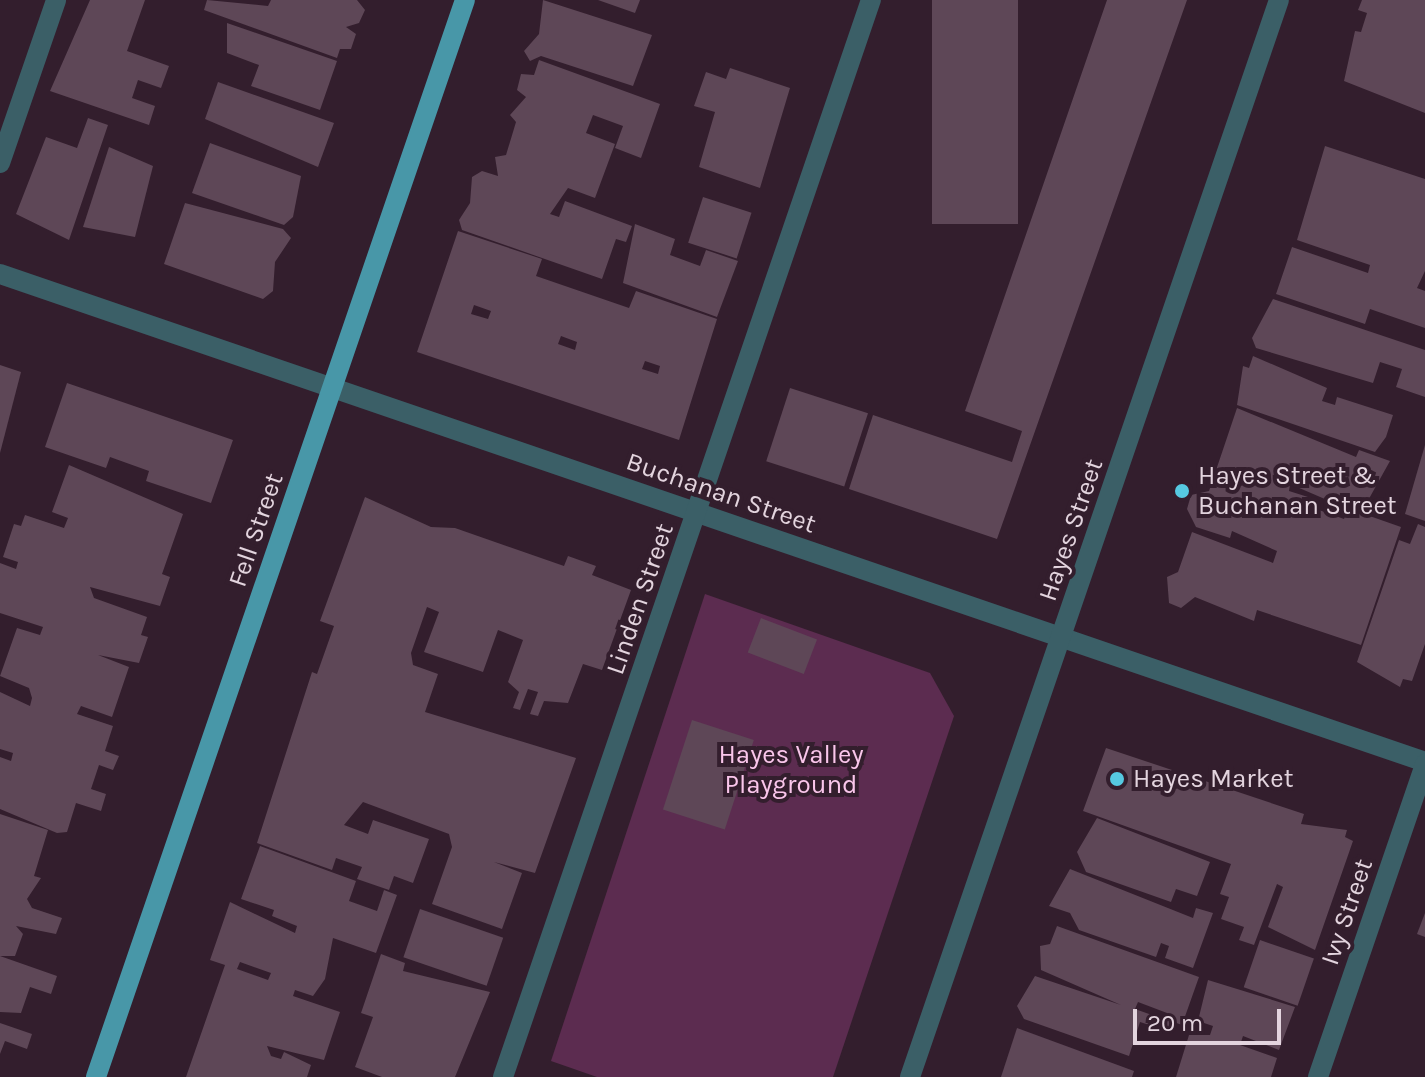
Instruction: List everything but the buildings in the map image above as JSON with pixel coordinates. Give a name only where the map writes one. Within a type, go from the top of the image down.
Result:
[{"type":"main road","name":"Fell Street","points":[[96,1077],[465,0]]},
{"type":"street","points":[[0,163],[56,0]]},
{"type":"street","name":"Linden Street","points":[[503,1077],[871,0]]},
{"type":"street","name":"Hayes Street","points":[[910,1077],[1279,0]]},
{"type":"street","name":"Buchanan Street","points":[[0,274],[1425,763]]},
{"type":"street","name":"Ivy Street","points":[[1318,1077],[1425,763]]},
{"type":"green space","name":"Hayes Valley Playground","points":[[705,594],[930,673],[954,716],[833,1077],[597,1077],[551,1061]]},
{"type":"place","name":"Hayes Street & Buchanan Street","points":[[1182,491]]},
{"type":"place","name":"Hayes Market","points":[[1117,779]]}]
